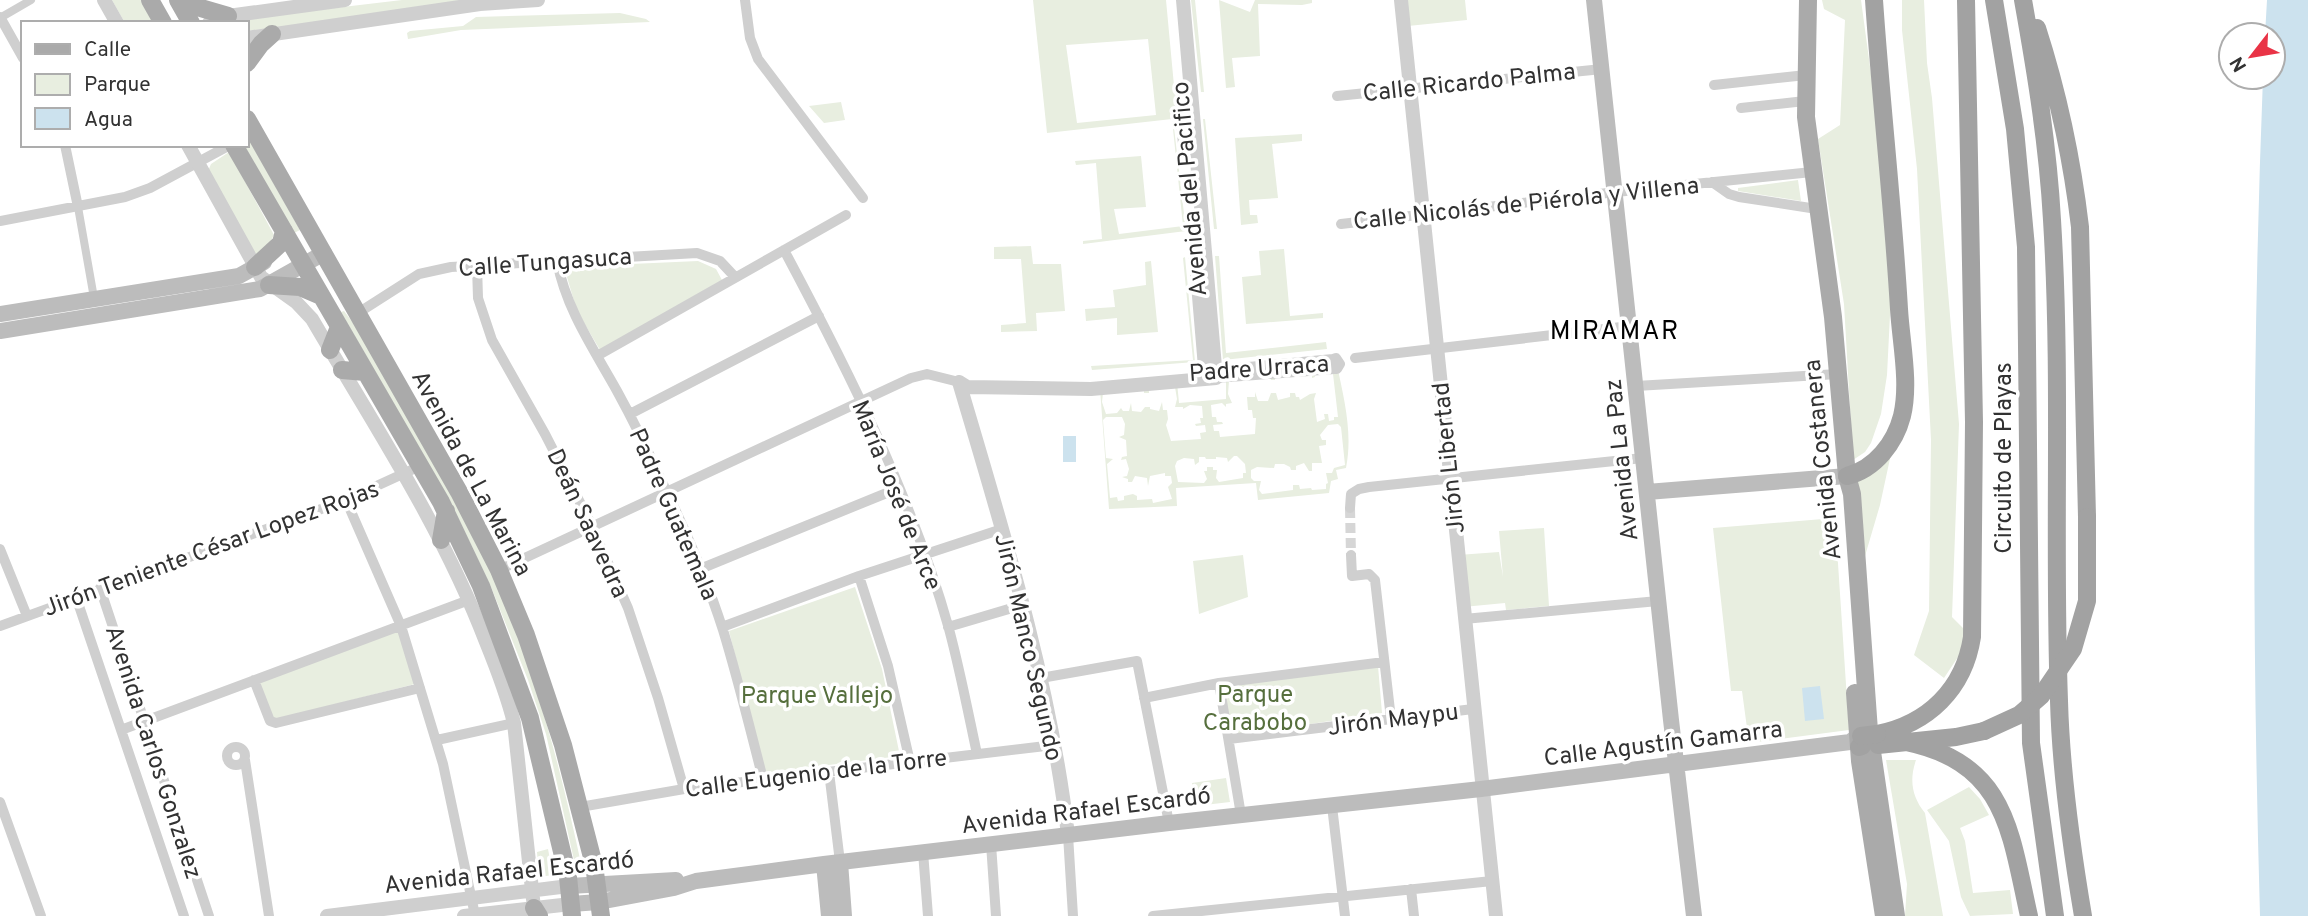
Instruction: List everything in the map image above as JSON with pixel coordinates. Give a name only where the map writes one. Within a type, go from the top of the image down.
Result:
[{"type":"highway","points":[[1847,476],[1866,468],[1887,449],[1903,414],[1905,391],[1895,236],[1874,0]]},
{"type":"highway","points":[[1864,741],[1912,724],[1939,704],[1954,687],[1964,668],[1972,637],[1974,422],[1966,0]]},
{"type":"highway","name":"Circuito de Playas","points":[[1994,0],[2015,129],[2026,247],[2031,743],[2055,916]]},
{"type":"highway","points":[[1864,741],[1906,742],[1968,736],[2019,715],[2041,696],[2073,649],[2087,601],[2089,577],[2079,214],[2060,110],[2046,54],[2025,0]]},
{"type":"highway","points":[[2025,0],[2045,139],[2052,222],[2056,335],[2059,702],[2068,820],[2083,916]]},
{"type":"highway","points":[[1906,742],[1929,748],[1960,764],[1986,784],[1996,798],[2010,832],[2029,916]]},
{"type":"main road","points":[[150,0],[162,21]]},
{"type":"main road","points":[[178,0],[190,21]]},
{"type":"main road","points":[[188,0],[201,8],[237,17]]},
{"type":"main road","name":"Avenida La Paz","points":[[1594,0],[1694,916]]},
{"type":"main road","name":"Avenida Costanera","points":[[1808,0],[1805,101],[1812,172],[1828,273],[1847,476],[1852,494],[1869,731],[1896,916]]},
{"type":"main road","points":[[248,62],[272,34]]},
{"type":"main road","name":"Avenida de La Marina","points":[[248,121],[459,492],[499,570],[548,695],[580,807],[599,901]]},
{"type":"main road","name":"Avenida de La Marina","points":[[233,147],[365,372],[413,470],[446,511],[481,586],[530,718],[552,801],[571,902]]},
{"type":"main road","points":[[0,314],[239,276],[256,267],[288,239],[314,235]]},
{"type":"main road","points":[[0,331],[247,292],[269,285],[324,253]]},
{"type":"main road","points":[[269,285],[300,287],[321,296]]},
{"type":"main road","points":[[330,350],[339,327]]},
{"type":"main road","points":[[342,370],[365,372]]},
{"type":"main road","points":[[1647,492],[1847,476],[1843,494],[1864,741],[1884,916]]},
{"type":"main road","points":[[441,540],[446,511]]},
{"type":"main road","points":[[500,678],[508,656]]},
{"type":"main road","name":"Calle Agustín Gamarra","points":[[1481,789],[1864,741]]},
{"type":"main road","name":"Avenida Rafael Escardó","points":[[571,902],[599,901],[674,888],[696,881],[832,863],[1169,822],[1481,789]]},
{"type":"main road","points":[[828,916],[832,863]]},
{"type":"main road","points":[[832,863],[844,916]]},
{"type":"street","points":[[21,55],[0,18],[31,0]]},
{"type":"street","points":[[104,0],[116,21]]},
{"type":"street","points":[[218,21],[272,4],[345,0]]},
{"type":"street","points":[[248,38],[480,4],[538,0]]},
{"type":"street","points":[[745,0],[750,38],[758,59],[863,198]]},
{"type":"street","name":"Avenida del Pacifico","points":[[1173,0],[1211,374]]},
{"type":"street","name":"Avenida del Pacifico","points":[[1183,0],[1211,374]]},
{"type":"street","name":"Jirón Libertad","points":[[1401,0],[1496,916]]},
{"type":"street","name":"Calle Ricardo Palma","points":[[1337,96],[1602,69]]},
{"type":"street","points":[[1714,86],[1806,75]]},
{"type":"street","points":[[1741,108],[1805,101]]},
{"type":"street","points":[[65,147],[94,298]]},
{"type":"street","name":"Avenida de La Marina","points":[[189,147],[261,277],[312,319],[342,370],[413,470],[469,600],[500,678],[514,723],[535,905]]},
{"type":"street","points":[[0,222],[125,197],[150,188],[228,147]]},
{"type":"street","name":"Calle Nicolás de Piérola y Villena","points":[[1341,224],[1812,172]]},
{"type":"street","name":"Calle Nicolás de Piérola y Villena","points":[[1712,182],[1729,194],[1740,197],[1817,209]]},
{"type":"street","points":[[597,356],[846,215]]},
{"type":"street","name":"María José de Arce","points":[[784,250],[861,401],[899,488],[948,627],[978,754]]},
{"type":"street","name":"Calle Tungasuca","points":[[358,313],[419,274],[450,267],[697,253],[720,261],[735,277]]},
{"type":"street","name":"Padre Guatemala","points":[[557,261],[567,298],[667,491],[700,569],[722,627],[746,707],[763,779]]},
{"type":"street","name":"Deán Saavedra","points":[[477,266],[478,298],[492,340],[593,526],[628,608],[684,789]]},
{"type":"street","points":[[629,414],[819,316]]},
{"type":"street","points":[[1355,358],[1630,326]]},
{"type":"street","name":"Padre Urraca","points":[[499,570],[919,374],[960,382],[965,379],[1099,381],[1337,369],[1340,364],[1336,358],[1211,374]]},
{"type":"street","points":[[1636,386],[1838,374]]},
{"type":"street","name":"Jirón Manco Segundo","points":[[960,382],[1041,678],[1068,835],[1073,916]]},
{"type":"street","points":[[1350,508],[1352,495],[1359,489],[1643,458]]},
{"type":"street","name":"Jirón Teniente César Lopez Rojas","points":[[0,626],[346,500],[413,470]]},
{"type":"street","points":[[700,569],[899,488]]},
{"type":"street","points":[[346,500],[401,626],[437,740],[473,898],[470,915]]},
{"type":"street","points":[[722,627],[859,576],[1002,529]]},
{"type":"street","points":[[0,549],[27,616]]},
{"type":"street","points":[[1351,555],[1352,576],[1369,574],[1375,580],[1391,719]]},
{"type":"street","points":[[859,576],[888,666],[909,762]]},
{"type":"street","name":"Avenida Carlos Gonzalez","points":[[100,589],[209,916]]},
{"type":"street","name":"Avenida Carlos Gonzalez","points":[[76,597],[184,916]]},
{"type":"street","points":[[121,730],[469,600]]},
{"type":"street","points":[[1464,619],[1658,601]]},
{"type":"street","points":[[948,627],[1022,605]]},
{"type":"street","points":[[1041,678],[1137,661],[1169,822]]},
{"type":"street","points":[[1144,698],[1219,683],[1384,662]]},
{"type":"street","points":[[254,680],[270,721],[275,723],[421,688]]},
{"type":"street","points":[[1219,683],[1241,815]]},
{"type":"street","name":"Jirón Maypu","points":[[1228,739],[1473,709]]},
{"type":"street","points":[[437,740],[514,723]]},
{"type":"street","name":"Calle Eugenio de la Torre","points":[[580,807],[684,789],[1054,745]]},
{"type":"street","points":[[243,765],[269,916]]},
{"type":"street","points":[[829,772],[832,863]]},
{"type":"street","points":[[0,802],[41,916]]},
{"type":"street","points":[[149,812],[172,805]]},
{"type":"street","points":[[1332,806],[1345,916]]},
{"type":"street","points":[[991,844],[996,916]]},
{"type":"street","points":[[923,852],[928,916]]},
{"type":"street","points":[[1153,916],[1492,881]]},
{"type":"street","points":[[1411,889],[1414,916]]},
{"type":"street","name":"Avenida Rafael Escardó","points":[[327,916],[473,898],[535,905]]},
{"type":"street","name":"Avenida Rafael Escardó","points":[[470,915],[571,902]]},
{"type":"green space","points":[[112,0],[142,0],[154,21],[124,21]]},
{"type":"green space","points":[[402,0],[507,0],[248,31],[248,21],[240,21]]},
{"type":"green space","points":[[1033,0],[1166,0],[1177,118],[1173,119],[1186,231],[1083,244],[1083,241],[1102,239],[1096,163],[1076,165],[1075,161],[1141,156],[1146,207],[1114,209],[1119,234],[1183,226],[1172,119],[1047,133]],"holes":[[[1148,39],[1156,115],[1077,123],[1066,45]]]},
{"type":"green space","points":[[1191,0],[1195,0],[1204,92],[1201,92]]},
{"type":"green space","points":[[1219,0],[1250,12],[1255,0],[1312,0],[1312,3],[1258,4],[1260,56],[1232,58],[1235,87],[1226,88]]},
{"type":"green space","points":[[1405,0],[1465,0],[1467,20],[1408,26]]},
{"type":"green space","points":[[1822,0],[1861,0],[1886,185],[1892,275],[1887,375],[1881,414],[1871,443],[1865,452],[1853,460],[1844,304],[1818,139],[1840,125],[1845,20],[1824,9]]},
{"type":"green space","points":[[1902,0],[1924,0],[1927,63],[1959,424],[1952,617],[1965,630],[1960,654],[1944,678],[1914,655],[1929,611],[1931,440],[1917,169],[1902,30]]},
{"type":"green space","points":[[620,13],[650,22],[461,30],[408,39],[407,33],[463,26],[476,17]]},
{"type":"green space","points":[[841,102],[845,120],[824,123],[809,106]]},
{"type":"green space","points":[[1205,119],[1217,229],[1214,229]]},
{"type":"green space","points":[[1302,134],[1302,141],[1272,144],[1278,198],[1249,200],[1250,215],[1257,215],[1258,223],[1241,225],[1235,138]]},
{"type":"green space","points":[[248,138],[300,230],[294,233],[245,147],[248,147]]},
{"type":"green space","points":[[229,152],[274,235],[264,253],[256,256],[208,171],[211,164]]},
{"type":"green space","points":[[1798,180],[1801,201],[1738,191],[1738,188]]},
{"type":"green space","points":[[1031,246],[1033,264],[1061,264],[1065,311],[1036,313],[1037,331],[1001,332],[1001,325],[1026,323],[1021,259],[994,259],[994,247]]},
{"type":"green space","points":[[1284,249],[1290,316],[1323,313],[1323,318],[1246,324],[1242,277],[1261,275],[1259,251]]},
{"type":"green space","points":[[1215,256],[1219,256],[1226,353],[1326,342],[1327,349],[1223,360]]},
{"type":"green space","points":[[1185,257],[1195,362],[1092,370],[1091,366],[1193,360]]},
{"type":"green space","points":[[698,261],[716,269],[722,280],[600,350],[577,311],[564,267]]},
{"type":"green space","points":[[1151,261],[1158,332],[1117,335],[1117,318],[1086,321],[1085,309],[1115,307],[1113,290],[1146,285],[1145,262]]},
{"type":"green space","points":[[344,311],[357,328],[430,454],[497,584],[547,724],[582,868],[576,869],[546,734],[491,587],[454,509],[341,312]]},
{"type":"green space","points":[[1337,365],[1349,442],[1346,468],[1336,470],[1338,479],[1331,481],[1329,493],[1258,500],[1256,483],[1176,488],[1177,506],[1109,509],[1100,389],[1177,382],[1179,403],[1226,399],[1226,375]],"holes":[[[1333,374],[1338,417],[1334,417],[1334,420],[1329,421],[1328,414],[1324,414],[1325,419],[1317,422],[1314,399],[1316,393],[1300,400],[1295,393],[1278,400],[1276,393],[1271,393],[1268,401],[1258,401],[1255,392],[1255,397],[1247,397],[1248,410],[1252,410],[1253,418],[1256,418],[1255,434],[1220,437],[1219,431],[1214,431],[1213,425],[1223,424],[1217,422],[1216,417],[1212,417],[1211,405],[1222,403],[1226,407],[1226,404],[1232,403],[1228,394],[1229,381],[1270,377],[1271,380],[1275,380],[1275,377],[1312,378],[1315,375]],[[1175,387],[1175,407],[1183,409],[1190,405],[1202,406],[1203,418],[1200,418],[1201,423],[1195,424],[1205,425],[1206,432],[1200,433],[1201,439],[1171,441],[1166,425],[1167,410],[1163,410],[1162,402],[1159,411],[1150,407],[1145,407],[1141,412],[1132,411],[1131,403],[1129,411],[1123,411],[1121,408],[1117,413],[1106,414],[1102,402],[1103,393],[1144,389],[1144,393],[1149,393],[1149,389]],[[1106,417],[1122,417],[1125,424],[1124,435],[1119,437],[1126,440],[1127,456],[1121,460],[1126,459],[1129,469],[1127,476],[1122,477],[1128,479],[1128,482],[1132,482],[1135,476],[1147,478],[1148,486],[1150,476],[1165,473],[1165,476],[1171,476],[1172,483],[1168,487],[1172,499],[1153,503],[1152,499],[1137,500],[1137,496],[1133,494],[1124,496],[1124,500],[1110,498],[1107,464],[1113,459],[1106,458],[1103,420]],[[1338,424],[1341,427],[1345,465],[1334,468],[1332,473],[1326,473],[1326,489],[1300,489],[1299,485],[1293,485],[1293,490],[1262,494],[1259,490],[1261,481],[1251,478],[1251,470],[1257,467],[1274,468],[1275,464],[1284,464],[1291,470],[1296,470],[1296,466],[1304,463],[1309,471],[1312,471],[1312,463],[1322,463],[1319,446],[1326,445],[1326,440],[1322,440],[1320,435],[1328,425]],[[1237,456],[1245,464],[1246,473],[1243,473],[1243,478],[1219,482],[1216,478],[1217,470],[1207,467],[1207,471],[1204,471],[1207,479],[1204,483],[1178,482],[1175,466],[1177,461],[1184,458],[1194,459],[1195,465],[1199,462],[1199,457],[1227,458],[1228,462]]]},
{"type":"green space","points":[[1891,454],[1880,505],[1860,573],[1852,480]]},
{"type":"green space","points":[[1835,518],[1849,730],[1749,743],[1742,691],[1731,691],[1713,528]]},
{"type":"green space","points":[[1544,528],[1549,606],[1506,610],[1505,603],[1463,607],[1458,555],[1499,552],[1503,577],[1499,531]]},
{"type":"green space","points":[[1243,555],[1248,597],[1199,614],[1193,561]]},
{"type":"green space","name":"Parque Vallejo","points":[[855,587],[882,669],[900,756],[765,773],[729,631]]},
{"type":"green space","points":[[399,630],[415,684],[273,720],[258,682]]},
{"type":"green space","name":"Parque Carabobo","points":[[1378,666],[1382,713],[1232,736],[1224,686]]},
{"type":"green space","points":[[1886,760],[1916,760],[1913,788],[1925,813],[1943,916],[1905,916],[1907,884]]},
{"type":"green space","points":[[1226,778],[1230,802],[1196,806],[1192,783]]},
{"type":"green space","points":[[1969,787],[1989,815],[1960,828],[1965,841],[1973,893],[2010,890],[2013,914],[1970,916],[1961,897],[1949,841],[1927,810]]},
{"type":"green space","points":[[548,849],[553,875],[539,877],[537,852]]},
{"type":"water","points":[[2267,0],[2308,0],[2308,916],[2260,916],[2255,601],[2259,182],[2262,91],[2287,91],[2287,21],[2266,21]]},
{"type":"water","points":[[1063,436],[1076,436],[1076,462],[1063,462]]},
{"type":"water","points":[[1820,686],[1824,719],[1805,721],[1802,688]]},
{"type":"tunnel","points":[[1350,508],[1351,555]]},
{"type":"district","name":"MIRAMAR","points":[[1615,330]]}]
